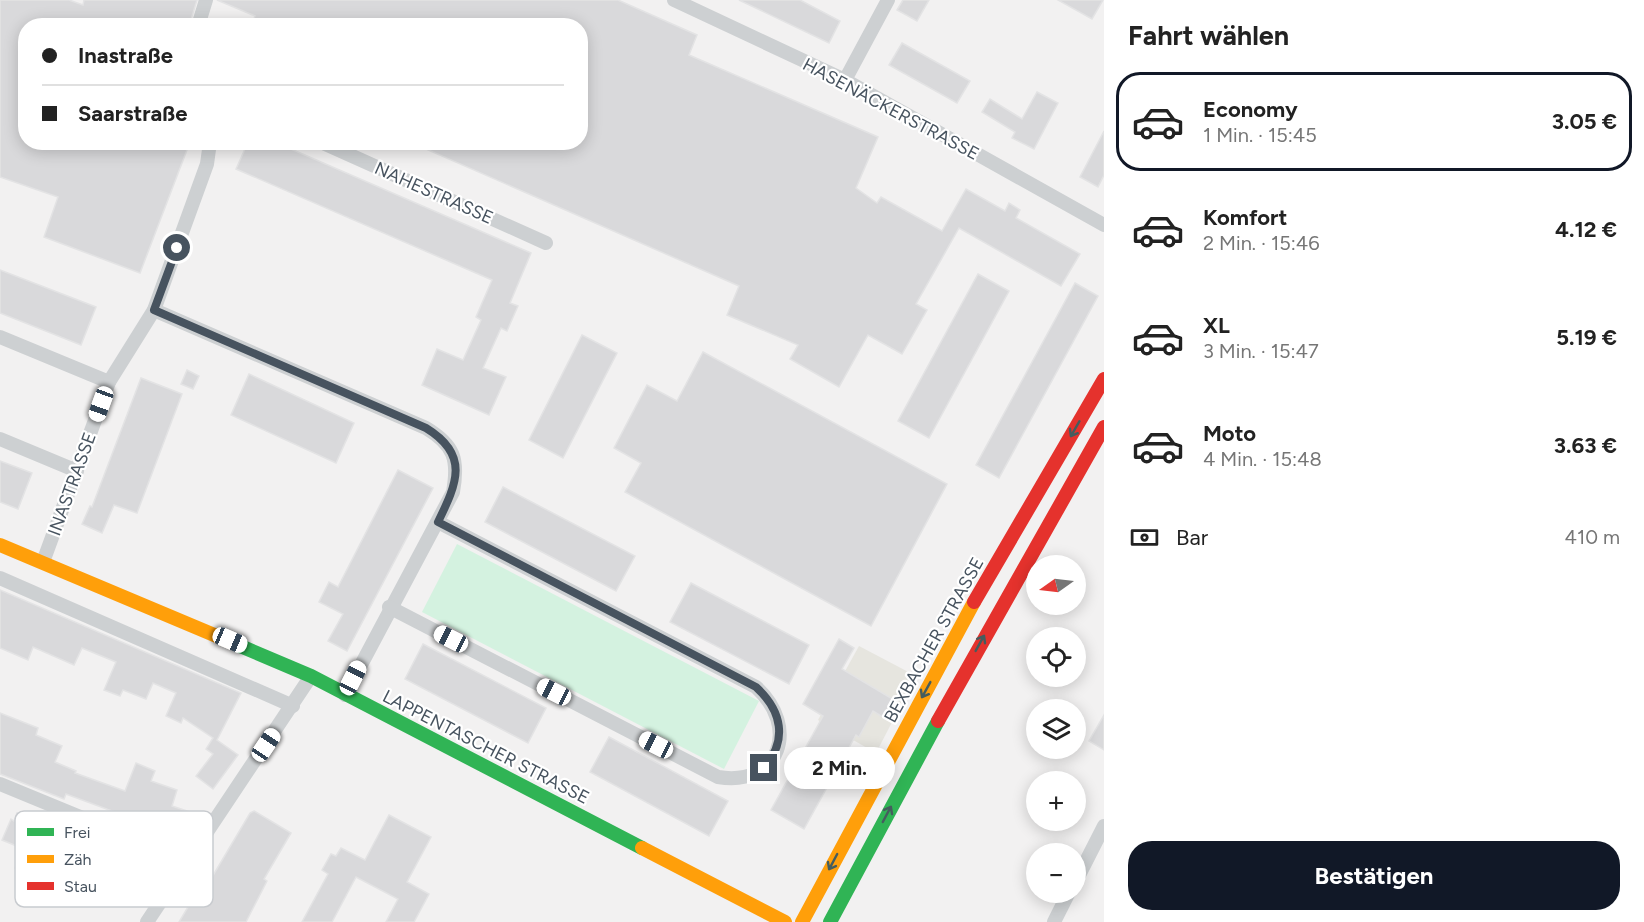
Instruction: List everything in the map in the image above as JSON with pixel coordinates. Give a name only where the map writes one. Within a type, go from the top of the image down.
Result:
[{"type":"main road","name":"BEXBACHER STRASSE","points":[[802,922],[960,627],[1104,379]]},
{"type":"main road","points":[[830,922],[980,642],[1104,427]]},
{"type":"main road","name":"LAPPENTASCHER STRASSE","points":[[0,545],[311,676],[785,922]]},
{"type":"street","points":[[200,18],[206,0]]},
{"type":"street","name":"HASENÄCKERSTRASSE","points":[[674,0],[845,80],[1104,225]]},
{"type":"street","points":[[845,80],[888,0]]},
{"type":"street","name":"INASTRASSE","points":[[43,562],[109,382],[154,310],[207,164],[209,150]]},
{"type":"street","name":"NAHESTRASSE","points":[[339,150],[546,243]]},
{"type":"street","points":[[154,310],[426,428],[443,438],[454,454],[456,475],[453,492],[389,607],[345,695]]},
{"type":"street","points":[[0,337],[109,382]]},
{"type":"street","points":[[0,439],[77,471]]},
{"type":"street","points":[[389,607],[718,777],[739,779],[752,776],[771,760],[777,747],[780,722],[773,706],[756,687],[438,522]]},
{"type":"street","points":[[0,578],[293,706]]},
{"type":"street","points":[[213,823],[311,676]]},
{"type":"street","points":[[0,784],[66,811]]},
{"type":"street","points":[[1086,861],[1104,826]]},
{"type":"street","points":[[1054,922],[1064,903]]},
{"type":"street","points":[[147,922],[157,907]]},
{"type":"shaded area","points":[[859,646],[916,676],[876,753],[818,720]]},
{"type":"green space","points":[[457,544],[759,701],[724,769],[422,612]]},
{"type":"building","points":[[0,0],[69,0],[83,5],[84,0],[197,0],[191,18],[18,18],[18,150],[187,150],[140,273],[44,237],[58,197],[0,177]]},
{"type":"building","points":[[217,0],[618,0],[697,35],[689,55],[878,137],[856,188],[877,203],[881,197],[942,231],[966,189],[1005,211],[1009,203],[1020,210],[1016,218],[1080,254],[1061,286],[959,228],[916,304],[927,310],[902,354],[868,335],[839,387],[790,359],[798,345],[727,315],[739,286],[428,150],[588,150],[588,18],[254,18],[255,16]]},
{"type":"building","points":[[739,0],[800,0],[840,21],[829,43]]},
{"type":"building","points":[[903,0],[929,0],[917,21],[897,10]]},
{"type":"building","points":[[1058,0],[1103,0],[1092,19]]},
{"type":"building","points":[[902,43],[970,81],[957,103],[889,65]]},
{"type":"building","points":[[1037,92],[1058,103],[1034,149],[1012,138],[1015,132],[982,112],[990,99],[1022,119]]},
{"type":"building","points":[[1104,131],[1104,175],[1098,187],[1080,177]]},
{"type":"building","points":[[244,150],[293,150],[531,253],[510,303],[518,306],[507,331],[501,328],[483,368],[506,377],[489,415],[422,385],[437,349],[463,360],[481,320],[476,317],[492,280],[236,169]]},
{"type":"building","points":[[0,270],[96,307],[81,345],[0,313]]},
{"type":"building","points":[[978,274],[1009,291],[929,438],[898,421]]},
{"type":"building","points":[[1075,283],[1098,296],[999,478],[976,465]]},
{"type":"building","points":[[582,335],[617,353],[563,458],[529,440]]},
{"type":"building","points":[[703,352],[947,484],[871,626],[625,492],[641,463],[614,448],[647,385],[677,401]]},
{"type":"building","points":[[187,370],[199,376],[193,389],[181,384]]},
{"type":"building","points":[[249,374],[354,423],[336,463],[231,415]]},
{"type":"building","points":[[141,378],[182,394],[137,513],[114,505],[102,533],[82,524],[90,506],[92,507]]},
{"type":"building","points":[[0,461],[32,473],[18,509],[0,502]]},
{"type":"building","points":[[398,470],[433,488],[347,651],[328,641],[343,614],[319,602],[329,582],[338,587]]},
{"type":"building","points":[[503,487],[635,556],[616,591],[485,522]]},
{"type":"building","points":[[691,583],[809,645],[789,684],[670,622]]},
{"type":"building","points":[[0,590],[241,693],[217,740],[238,755],[213,789],[196,776],[213,754],[206,749],[213,738],[183,718],[181,723],[166,716],[176,693],[153,683],[146,699],[123,690],[120,696],[104,690],[116,662],[82,648],[74,665],[33,647],[28,660],[0,648]]},
{"type":"building","points":[[839,639],[854,648],[842,669],[896,701],[886,719],[873,711],[859,737],[856,735],[804,829],[771,810],[823,716],[803,704]]},
{"type":"building","points":[[423,644],[546,708],[528,743],[405,679]]},
{"type":"building","points":[[0,713],[38,728],[36,735],[62,746],[55,762],[76,771],[75,773],[125,791],[136,763],[155,771],[151,781],[177,790],[172,806],[187,811],[112,811],[66,794],[64,799],[0,774]]},
{"type":"building","points":[[1104,715],[1104,750],[1089,741]]},
{"type":"building","points":[[609,737],[728,801],[709,836],[590,772]]},
{"type":"building","points":[[254,811],[291,833],[264,879],[267,881],[246,922],[179,922],[188,907],[213,907],[213,875],[250,813]]},
{"type":"building","points":[[389,815],[431,837],[407,882],[429,894],[414,922],[386,922],[398,899],[356,877],[332,922],[302,922],[328,874],[322,870],[331,854],[336,856],[341,848],[365,860]]},
{"type":"building","points":[[15,818],[15,845],[2,840],[11,819],[14,821]]},
{"type":"traffic: fast","points":[[238,645],[311,676],[642,848]]},
{"type":"traffic: fast","points":[[830,922],[938,721]]},
{"type":"traffic: slow","points":[[0,545],[238,645]]},
{"type":"traffic: slow","points":[[802,922],[974,602]]},
{"type":"traffic: slow","points":[[642,848],[785,922]]},
{"type":"traffic: jam","points":[[974,602],[1104,379]]},
{"type":"traffic: jam","points":[[938,721],[1104,427]]},
{"type":"route","points":[[177,248],[154,310],[426,428],[443,438],[454,454],[456,475],[453,492],[438,522],[756,687],[773,706],[780,722],[781,732],[771,760],[764,768]]}]
